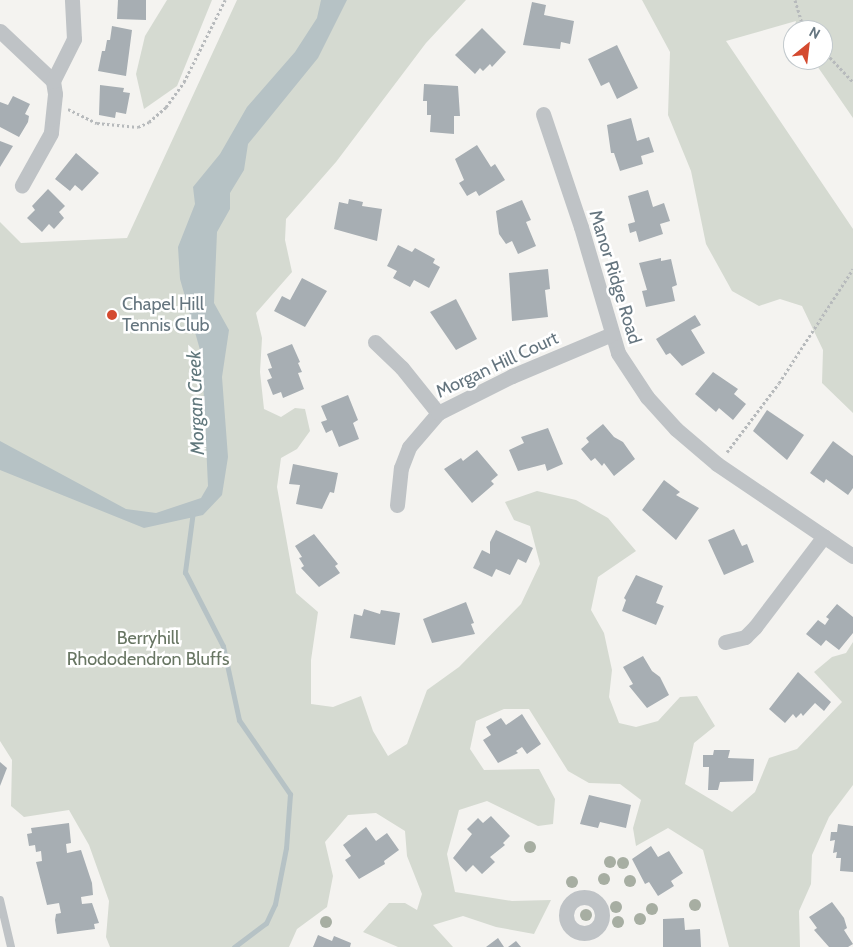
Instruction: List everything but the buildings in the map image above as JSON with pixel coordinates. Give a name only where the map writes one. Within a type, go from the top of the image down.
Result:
[{"type":"street","points":[[22,185],[52,133],[55,100],[53,81],[74,39],[72,0]]},
{"type":"street","points":[[0,31],[53,81]]},
{"type":"street","name":"Manor Ridge Road","points":[[543,114],[581,227],[618,353],[647,397],[676,429],[717,464],[853,556]]},
{"type":"street","name":"Morgan Hill Court","points":[[397,505],[401,468],[409,447],[438,412],[512,376],[612,334]]},
{"type":"street","points":[[375,342],[402,368],[438,412]]},
{"type":"street","points":[[725,642],[745,636],[756,627],[824,536]]},
{"type":"lane","points":[[0,900],[11,947]]},
{"type":"path","points":[[55,100],[84,119],[97,123],[138,127],[149,122],[166,107],[184,82],[225,0]]},
{"type":"path","points":[[796,0],[801,20]]},
{"type":"path","points":[[833,61],[853,82]]},
{"type":"path","points":[[717,464],[778,383],[853,269]]},
{"type":"green space","points":[[167,0],[212,0],[177,86],[144,109],[136,74],[145,36]]},
{"type":"green space","name":"Berryhill Rhododendron Bluffs","points":[[237,0],[466,0],[426,43],[336,162],[286,219],[285,240],[292,272],[256,313],[262,338],[260,372],[264,409],[281,417],[295,408],[305,409],[310,431],[297,449],[281,458],[277,487],[296,593],[318,612],[311,660],[311,704],[333,707],[361,696],[373,731],[388,756],[407,744],[427,690],[459,667],[521,604],[540,564],[530,526],[514,520],[505,502],[537,491],[576,500],[608,518],[636,551],[598,577],[591,610],[604,633],[612,670],[609,697],[619,723],[636,727],[658,721],[680,697],[697,696],[715,726],[694,743],[685,784],[732,812],[755,792],[769,758],[797,749],[842,702],[814,672],[832,657],[846,653],[853,642],[853,785],[829,817],[812,855],[811,884],[799,911],[800,947],[729,947],[703,850],[668,828],[636,846],[633,828],[641,800],[620,784],[589,783],[568,771],[529,709],[504,709],[476,721],[470,749],[484,770],[539,769],[555,799],[553,824],[538,826],[487,801],[459,810],[447,854],[455,892],[512,901],[551,900],[534,934],[496,927],[463,916],[433,925],[453,947],[398,947],[363,932],[389,903],[405,903],[417,910],[422,894],[407,856],[405,831],[376,813],[348,815],[325,842],[333,876],[327,907],[297,929],[289,947],[110,947],[106,937],[109,901],[89,845],[69,810],[24,817],[11,806],[12,760],[0,741],[0,222],[21,243],[127,238]]},
{"type":"green space","points":[[642,0],[853,0],[853,118],[820,70],[833,70],[833,20],[783,20],[783,25],[726,41],[853,229],[853,413],[822,383],[823,350],[802,306],[780,299],[759,306],[732,291],[706,244],[691,171],[668,115],[670,52]]},
{"type":"shaded area","points":[[321,0],[347,0],[318,58],[248,144],[244,170],[230,193],[230,209],[217,232],[214,303],[229,330],[222,377],[228,457],[222,495],[203,515],[144,528],[0,470],[0,441],[126,509],[156,513],[201,498],[208,486],[202,357],[180,279],[178,247],[195,204],[193,187],[220,154],[247,107],[295,52],[317,18]]},
{"type":"waterway","points":[[193,511],[185,572],[223,646],[239,720],[290,794],[286,848],[275,904],[266,923],[234,947]]},
{"type":"place","name":"Chapel Hill Tennis Club","points":[[112,315]]},
{"type":"water label","name":"Morgan Creek","points":[[196,403]]}]
